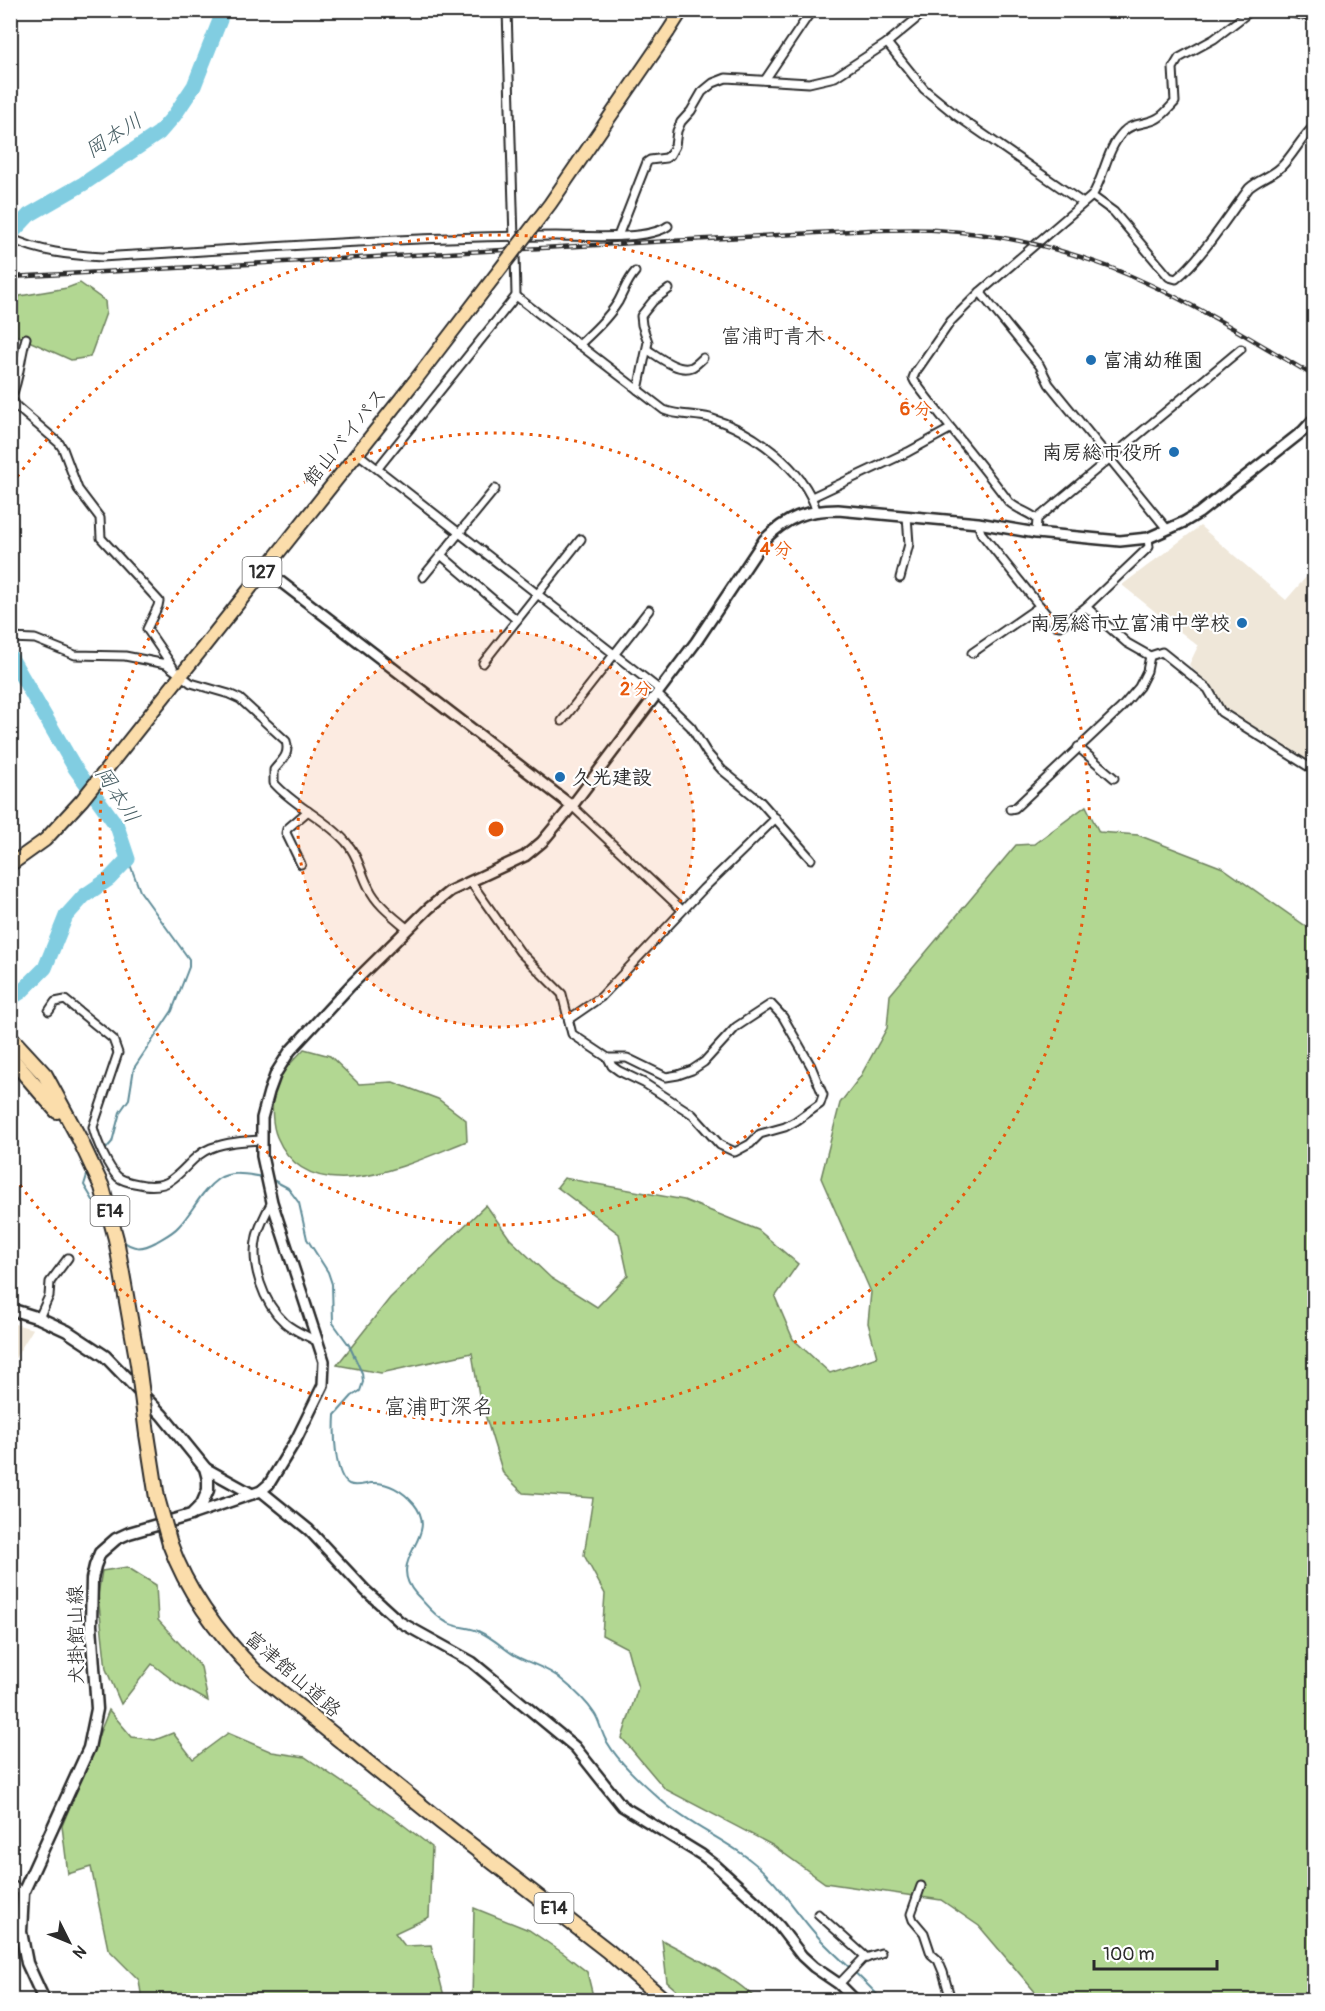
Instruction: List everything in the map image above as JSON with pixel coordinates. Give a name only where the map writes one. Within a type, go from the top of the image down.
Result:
[{"type":"highway","name":"館山バイパス","points":[[10,865],[45,840],[82,800],[111,764],[177,671],[264,569],[414,382],[550,204],[682,10]]},
{"type":"highway","points":[[10,1036],[45,1075],[79,1138]]},
{"type":"highway","points":[[10,1057],[37,1085],[79,1138]]},
{"type":"highway","name":"富津館山道路","points":[[79,1138],[96,1172],[116,1239],[158,1498],[170,1544],[184,1577],[208,1617],[233,1648],[273,1687],[609,1952],[664,2001]]},
{"type":"main road","points":[[10,1309],[39,1318],[81,1339],[105,1356],[149,1401],[206,1468],[208,1490],[202,1504],[191,1515]]},
{"type":"main road","name":"犬掛館山線","points":[[44,2001],[27,1963],[21,1932],[23,1893],[89,1748],[97,1708],[91,1625],[92,1579],[100,1553],[116,1539],[191,1515]]},
{"type":"street","points":[[378,468],[516,296],[507,10]]},
{"type":"street","points":[[765,80],[812,10]]},
{"type":"street","points":[[618,236],[647,162],[670,155],[675,147],[681,122],[691,111],[702,92],[713,83],[726,78],[809,82],[835,77],[887,43],[927,10]]},
{"type":"street","points":[[1037,519],[1029,512],[1015,508],[1009,502],[973,454],[950,429],[913,378],[915,373],[951,321],[980,292],[1092,195],[1101,182],[1111,148],[1124,130],[1158,118],[1175,102],[1173,68],[1179,58],[1214,39],[1252,10]]},
{"type":"street","points":[[1273,10],[1314,17]]},
{"type":"street","points":[[887,43],[924,89],[957,117],[1083,202]]},
{"type":"street","points":[[1092,195],[1114,212],[1169,277],[1176,279],[1211,239],[1250,188],[1257,181],[1283,166],[1304,135],[1314,126]]},
{"type":"street","points":[[10,238],[50,252],[102,257],[514,236],[618,236],[654,233],[668,226]]},
{"type":"street","points":[[579,345],[601,324],[618,302],[635,272]]},
{"type":"street","points":[[638,390],[648,350],[641,316],[653,301],[669,289]]},
{"type":"street","points":[[980,292],[1040,366],[1049,384],[1167,529]]},
{"type":"street","points":[[516,296],[664,410],[677,415],[706,417],[720,421],[750,436],[801,479],[812,497],[816,510]]},
{"type":"street","points":[[26,338],[20,372],[10,398],[16,406],[59,443],[78,489],[100,518],[101,538],[159,600],[147,629],[177,671]]},
{"type":"street","points":[[1036,533],[1037,519],[1241,348]]},
{"type":"street","points":[[648,350],[684,368],[690,368],[703,358]]},
{"type":"street","points":[[191,1515],[256,1492],[269,1484],[297,1438],[323,1385],[324,1361],[273,1202],[262,1156],[262,1118],[268,1092],[276,1073],[290,1051],[351,985],[450,891],[525,856],[543,842],[696,642],[764,540],[778,526],[792,518],[816,510],[978,523],[1036,533],[1120,541],[1148,538],[1199,513],[1303,431],[1314,419]]},
{"type":"street","points":[[812,497],[900,456],[950,429]]},
{"type":"street","points":[[357,453],[614,654],[658,692],[691,727],[707,753],[722,770],[760,801],[811,859]]},
{"type":"street","points":[[423,577],[495,489]]},
{"type":"street","points":[[900,578],[909,544],[907,516]]},
{"type":"street","points":[[978,523],[981,533],[1055,625],[1060,626],[1086,607],[1141,556],[1149,547],[1148,538]]},
{"type":"street","points":[[483,663],[581,540]]},
{"type":"street","points":[[441,555],[517,620]]},
{"type":"street","points":[[264,569],[572,807],[679,908]]},
{"type":"street","points":[[972,653],[1040,606]]},
{"type":"street","points":[[1086,607],[1127,643],[1150,656],[1162,652],[1208,689],[1221,712],[1314,770]]},
{"type":"street","points":[[562,721],[649,610]]},
{"type":"street","points":[[13,637],[35,639],[75,656],[125,656],[166,664],[191,683],[240,699],[286,741],[288,748],[286,757],[274,770],[274,783],[283,793],[339,834],[349,845],[378,902],[408,929]]},
{"type":"street","points":[[1010,810],[1015,808],[1121,708],[1139,687],[1147,671],[1150,656]]},
{"type":"street","points":[[1078,747],[1114,778]]},
{"type":"street","points":[[301,864],[286,833],[287,829],[308,811]]},
{"type":"street","points":[[569,1019],[601,997],[703,889],[776,818]]},
{"type":"street","points":[[470,881],[520,952],[562,994],[572,1034],[608,1058],[612,1066],[619,1071],[644,1083],[692,1114],[720,1145],[735,1152],[741,1150],[760,1134],[785,1127],[796,1121],[820,1104],[823,1095],[811,1066],[783,1017],[771,1004],[736,1027],[704,1062],[678,1076],[666,1077],[627,1058],[608,1058]]},
{"type":"street","points":[[49,1011],[55,1002],[65,1000],[113,1039],[118,1053],[93,1127],[95,1138],[106,1157],[118,1177],[125,1182],[151,1186],[164,1184],[195,1157],[211,1148],[234,1142],[261,1140]]},
{"type":"street","points":[[273,1202],[256,1238],[254,1262],[263,1290],[286,1324],[318,1342]]},
{"type":"street","points":[[39,1318],[49,1296],[50,1282],[68,1258]]},
{"type":"street","points":[[206,1468],[256,1492],[309,1530],[366,1591],[400,1622],[455,1651],[503,1687],[575,1747],[622,1806],[702,1854],[714,1864],[757,1903],[779,1926],[802,1956],[839,1984],[855,2001]]},
{"type":"street","points":[[10,1883],[23,1893]]},
{"type":"street","points":[[921,1886],[911,1914],[924,1933],[931,1954],[938,1960],[944,1972],[951,2001]]},
{"type":"street","points":[[818,1914],[867,1958]]},
{"type":"street","points":[[839,1984],[867,1958],[880,1953]]},
{"type":"shaded area","name":"南房総市立富浦中学校","points":[[1200,526],[1286,600],[1314,568],[1314,763],[1224,710],[1212,688],[1189,665],[1198,646],[1122,585]]},
{"type":"shaded area","points":[[10,1323],[33,1329],[11,1365]]},
{"type":"green space","points":[[80,283],[105,301],[106,313],[90,357],[71,360],[11,333],[14,305],[20,296],[67,288]]},
{"type":"green space","points":[[1086,806],[1099,832],[1138,835],[1223,868],[1314,932],[1314,2000],[1042,2000],[979,1926],[941,1900],[825,1883],[772,1845],[665,1789],[622,1738],[638,1688],[627,1648],[602,1635],[605,1594],[584,1555],[593,1498],[523,1493],[503,1473],[479,1395],[472,1353],[381,1373],[337,1365],[390,1298],[486,1205],[510,1239],[551,1278],[597,1307],[628,1275],[619,1234],[557,1187],[564,1178],[684,1200],[758,1230],[798,1264],[775,1297],[793,1339],[830,1373],[877,1357],[868,1323],[871,1292],[821,1178],[840,1103],[860,1077],[887,1028],[890,995],[1016,845],[1034,844]]},
{"type":"green space","points":[[304,1049],[330,1056],[359,1084],[393,1082],[438,1099],[466,1120],[467,1141],[392,1170],[364,1176],[337,1178],[313,1173],[292,1160],[277,1137],[273,1117],[273,1082]]},
{"type":"green space","points":[[127,1567],[156,1585],[158,1620],[201,1667],[208,1701],[178,1684],[152,1664],[121,1704],[106,1669],[98,1595],[102,1571]]},
{"type":"green space","points":[[109,1710],[132,1737],[155,1740],[173,1733],[193,1759],[228,1733],[272,1752],[305,1757],[393,1817],[432,1847],[429,1917],[395,1933],[405,1946],[431,1945],[445,2000],[142,2000],[139,1980],[108,1949],[91,1867],[68,1874],[62,1826]]},
{"type":"green space","points":[[474,1908],[529,1930],[563,1953],[587,1972],[594,2000],[472,2000]]},
{"type":"green space","points":[[662,1940],[726,1975],[756,2000],[688,2000],[667,1982]]},
{"type":"waterway","name":"岡本川","points":[[10,235],[29,215],[83,184],[159,133],[174,116],[194,86],[220,20],[221,10]]},
{"type":"waterway","name":"岡本川","points":[[10,656],[75,768],[117,826],[128,859],[109,879],[84,896],[66,916],[45,968],[21,992],[10,999]]},
{"type":"waterway","points":[[104,1151],[112,1142],[120,1112],[129,1099],[134,1068],[172,1011],[189,967],[189,959],[140,891],[128,859]]},
{"type":"waterway","points":[[88,1172],[84,1185],[103,1217]]},
{"type":"waterway","points":[[122,1240],[130,1246],[142,1247],[168,1235],[184,1220],[207,1189],[223,1176],[240,1174],[264,1177]]},
{"type":"waterway","points":[[269,1178],[288,1188],[299,1203],[307,1239],[328,1272],[332,1284],[333,1323],[349,1345],[362,1373],[363,1382],[360,1391],[352,1396],[335,1415],[336,1452],[340,1472],[351,1485],[377,1483],[389,1486],[400,1491],[414,1504],[421,1516],[422,1527],[406,1570],[408,1581],[416,1594],[434,1613],[450,1624],[485,1634],[514,1655],[551,1672],[579,1695],[598,1720],[607,1742],[632,1773],[672,1810],[739,1851],[760,1868],[821,1940],[882,2000]]},
{"type":"railway","points":[[10,277],[871,230],[957,232],[1001,237],[1045,247],[1109,267],[1162,290],[1314,376]]},
{"type":"place","name":"富浦幼稚園","points":[[1091,360]]},
{"type":"place","name":"南房総市役所","points":[[1174,452]]},
{"type":"place","name":"南房総市立富浦中学校","points":[[1242,623]]},
{"type":"place","name":"久光建設","points":[[560,777]]},
{"type":"district","name":"富浦町青木","points":[[773,336]]},
{"type":"district","name":"富浦町深名","points":[[439,1407]]}]
